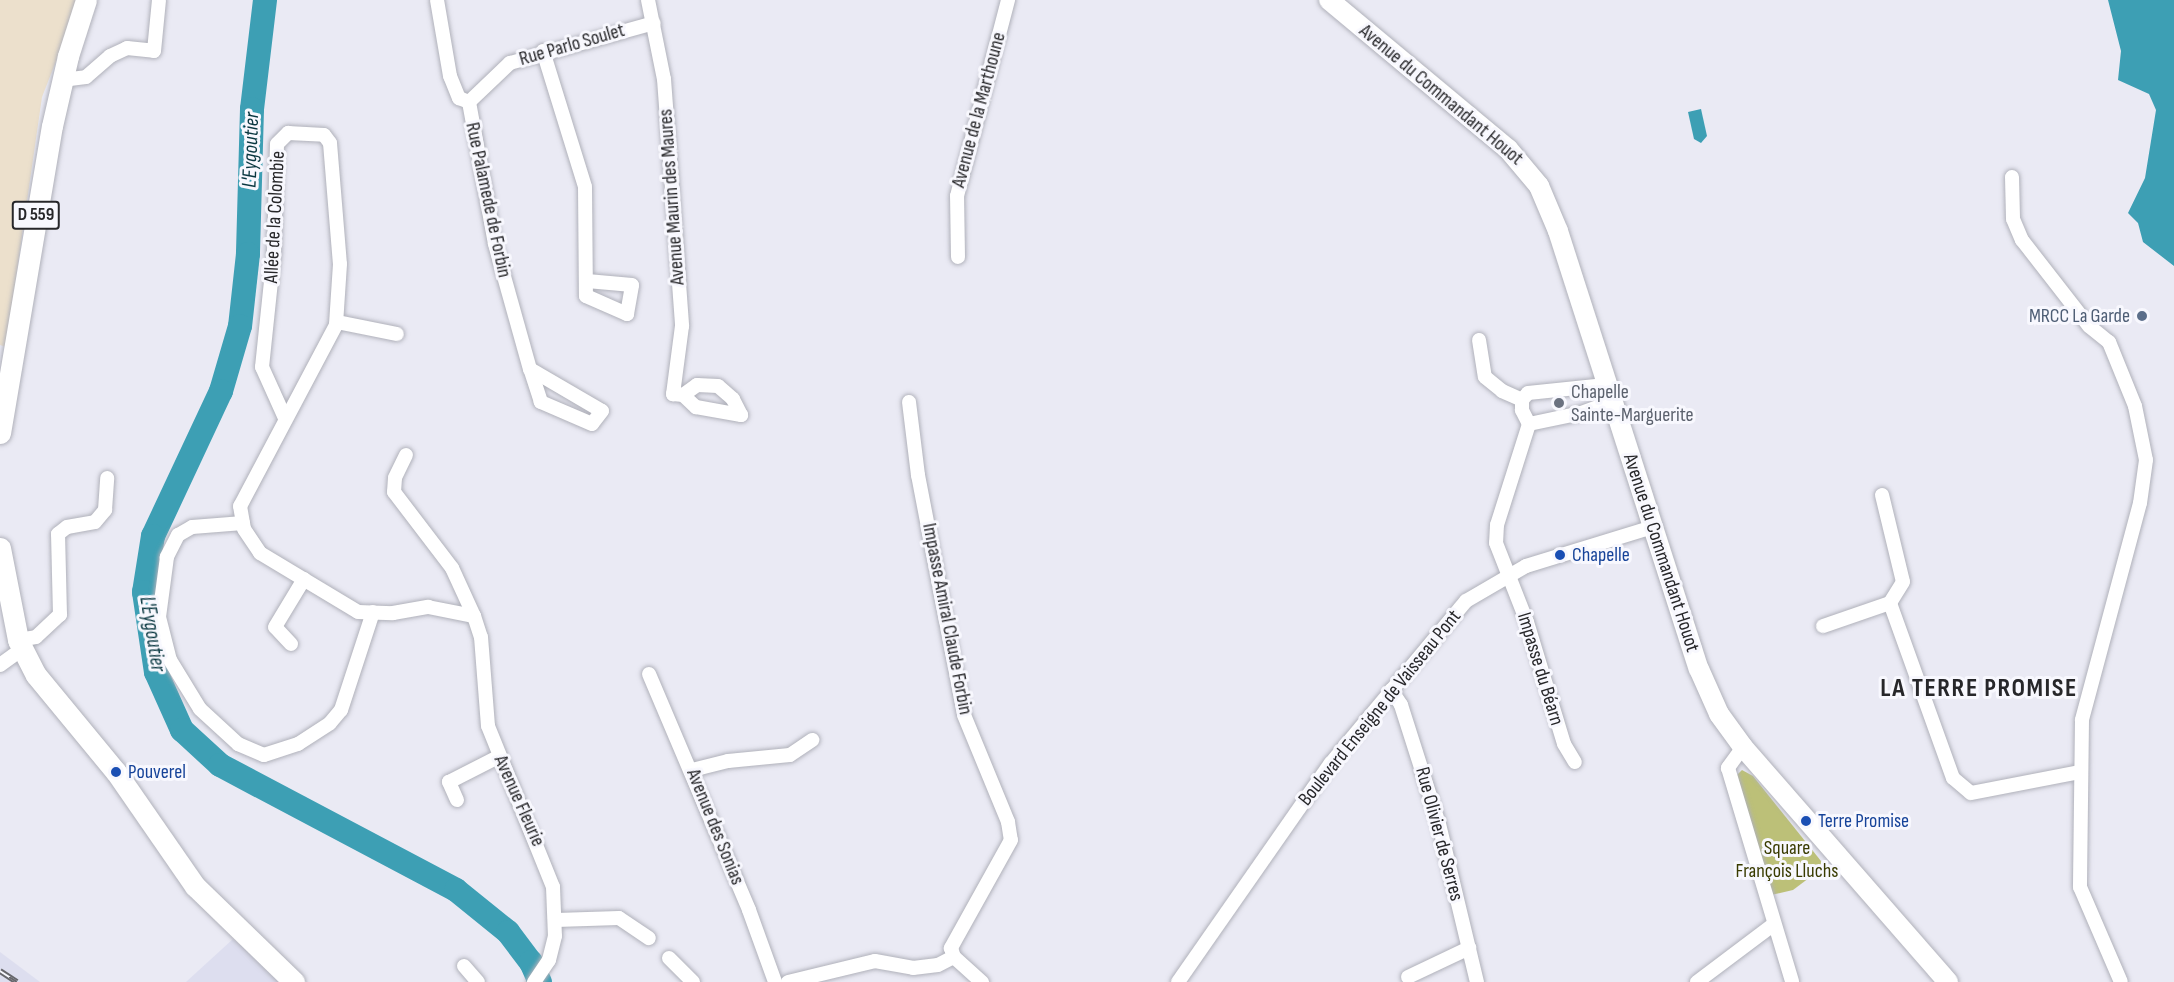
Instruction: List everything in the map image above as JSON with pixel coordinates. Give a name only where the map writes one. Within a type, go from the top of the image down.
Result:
[{"type":"main road","name":"D 559","points":[[0,433],[23,283],[62,80],[87,0]]},
{"type":"main road","name":"Avenue du Commandant Houot","points":[[1329,0],[1500,142],[1531,173],[1547,200],[1699,669],[1719,714],[1743,747],[1948,982]]},
{"type":"main road","points":[[0,548],[20,645],[48,690],[116,772],[195,886],[219,913],[294,982]]},
{"type":"street","points":[[62,80],[86,77],[110,56],[127,48],[154,51],[159,0]]},
{"type":"street","name":"Rue Palamede de Forbin","points":[[437,0],[450,76],[459,98],[468,102],[495,244],[530,369],[541,402],[592,424],[602,411],[530,369]]},
{"type":"street","name":"Avenue Maurin des Maures","points":[[648,0],[664,79],[682,326],[678,395]]},
{"type":"street","name":"Avenue de la Marthoune","points":[[958,257],[957,196],[1008,0]]},
{"type":"street","name":"Rue Parlo Soulet","points":[[468,102],[510,63],[543,51],[654,23]]},
{"type":"street","points":[[543,51],[585,187],[587,281]]},
{"type":"street","name":"Allée de la Colombie","points":[[243,523],[240,506],[285,418],[327,349],[337,322],[340,264],[330,143],[324,135],[288,133],[277,144],[271,298],[262,341],[262,367],[285,418]]},
{"type":"street","points":[[2012,177],[2013,219],[2022,240],[2089,326],[2109,342],[2135,406],[2146,460],[2140,503],[2082,720],[2080,887],[2121,982]]},
{"type":"street","points":[[337,322],[397,333]]},
{"type":"street","points":[[1479,340],[1485,377],[1502,391],[1522,399]]},
{"type":"street","points":[[1522,399],[1536,390],[1609,393]]},
{"type":"street","points":[[1522,399],[1522,410],[1529,424],[1581,413],[1609,393]]},
{"type":"street","name":"Impasse Amiral Claude Forbin","points":[[909,402],[918,475],[964,716],[1008,822],[1011,840],[951,948],[954,957]]},
{"type":"street","name":"Impasse du Béarn","points":[[1529,424],[1495,534],[1527,622],[1564,744],[1575,762]]},
{"type":"street","name":"Avenue Fleurie","points":[[406,455],[395,478],[394,492],[452,568],[474,616],[481,637],[488,726],[498,757],[541,852],[553,887],[556,920],[549,960],[534,982]]},
{"type":"street","points":[[0,665],[20,645],[36,637],[60,615],[58,534],[66,527],[95,522],[105,510],[107,477]]},
{"type":"street","points":[[1823,626],[1890,603],[1903,582],[1882,495]]},
{"type":"street","points":[[373,612],[341,710],[330,723],[298,744],[264,755],[238,744],[200,709],[170,660],[159,617],[166,557],[178,536],[192,527],[243,523],[260,553],[358,612],[428,607],[474,616]]},
{"type":"street","name":"Boulevard Enseigne de Vaisseau Pont","points":[[1185,979],[1331,763],[1466,601],[1508,574],[1653,527]]},
{"type":"street","points":[[291,644],[275,627],[304,579]]},
{"type":"street","points":[[1890,603],[1953,778],[1971,793],[2080,772]]},
{"type":"street","name":"Avenue des Sonias","points":[[649,674],[692,770],[775,982]]},
{"type":"street","name":"Rue Olivier de Serres","points":[[1391,690],[1401,705],[1439,824],[1477,982]]},
{"type":"street","points":[[692,770],[728,761],[790,755],[812,740]]},
{"type":"street","points":[[1743,747],[1728,768],[1773,925],[1792,982]]},
{"type":"street","points":[[457,800],[449,782],[498,757]]},
{"type":"street","points":[[556,920],[619,918],[649,938]]},
{"type":"street","points":[[1697,982],[1773,925]]},
{"type":"street","points":[[1408,977],[1469,948]]},
{"type":"street","points":[[788,982],[875,961],[913,968],[938,965],[954,957],[982,982]]},
{"type":"street","points":[[669,958],[693,982]]},
{"type":"street","points":[[464,966],[478,982]]},
{"type":"shaded area","points":[[0,0],[80,0],[42,97],[6,347],[0,345]]},
{"type":"shaded area","points":[[233,939],[285,982],[186,982]]},
{"type":"shaded area","points":[[0,952],[40,982],[0,982]]},
{"type":"green space","name":"Square François Lluchs","points":[[1742,770],[1753,776],[1825,866],[1793,890],[1771,895],[1736,776]]},
{"type":"water","points":[[2108,0],[2174,0],[2174,266],[2143,242],[2138,223],[2128,213],[2145,178],[2156,110],[2149,94],[2118,80],[2121,51]]},
{"type":"water","points":[[1701,109],[1707,136],[1701,143],[1694,139],[1688,112]]},
{"type":"waterway","name":"L'Eygoutier","points":[[265,0],[252,109],[248,254],[240,326],[221,391],[153,536],[144,592],[156,672],[182,730],[220,765],[456,890],[508,932],[531,962],[540,982]]},
{"type":"railway","points":[[0,971],[17,982]]},
{"type":"place","name":"MRCC La Garde","points":[[2142,316]]},
{"type":"place","name":"Chapelle Sainte-Marguerite","points":[[1559,403]]},
{"type":"place","name":"Chapelle","points":[[1560,555]]},
{"type":"place","name":"Pouverel","points":[[116,772]]},
{"type":"place","name":"Terre Promise","points":[[1806,821]]},
{"type":"district","name":"LA TERRE PROMISE","points":[[1979,689]]}]
